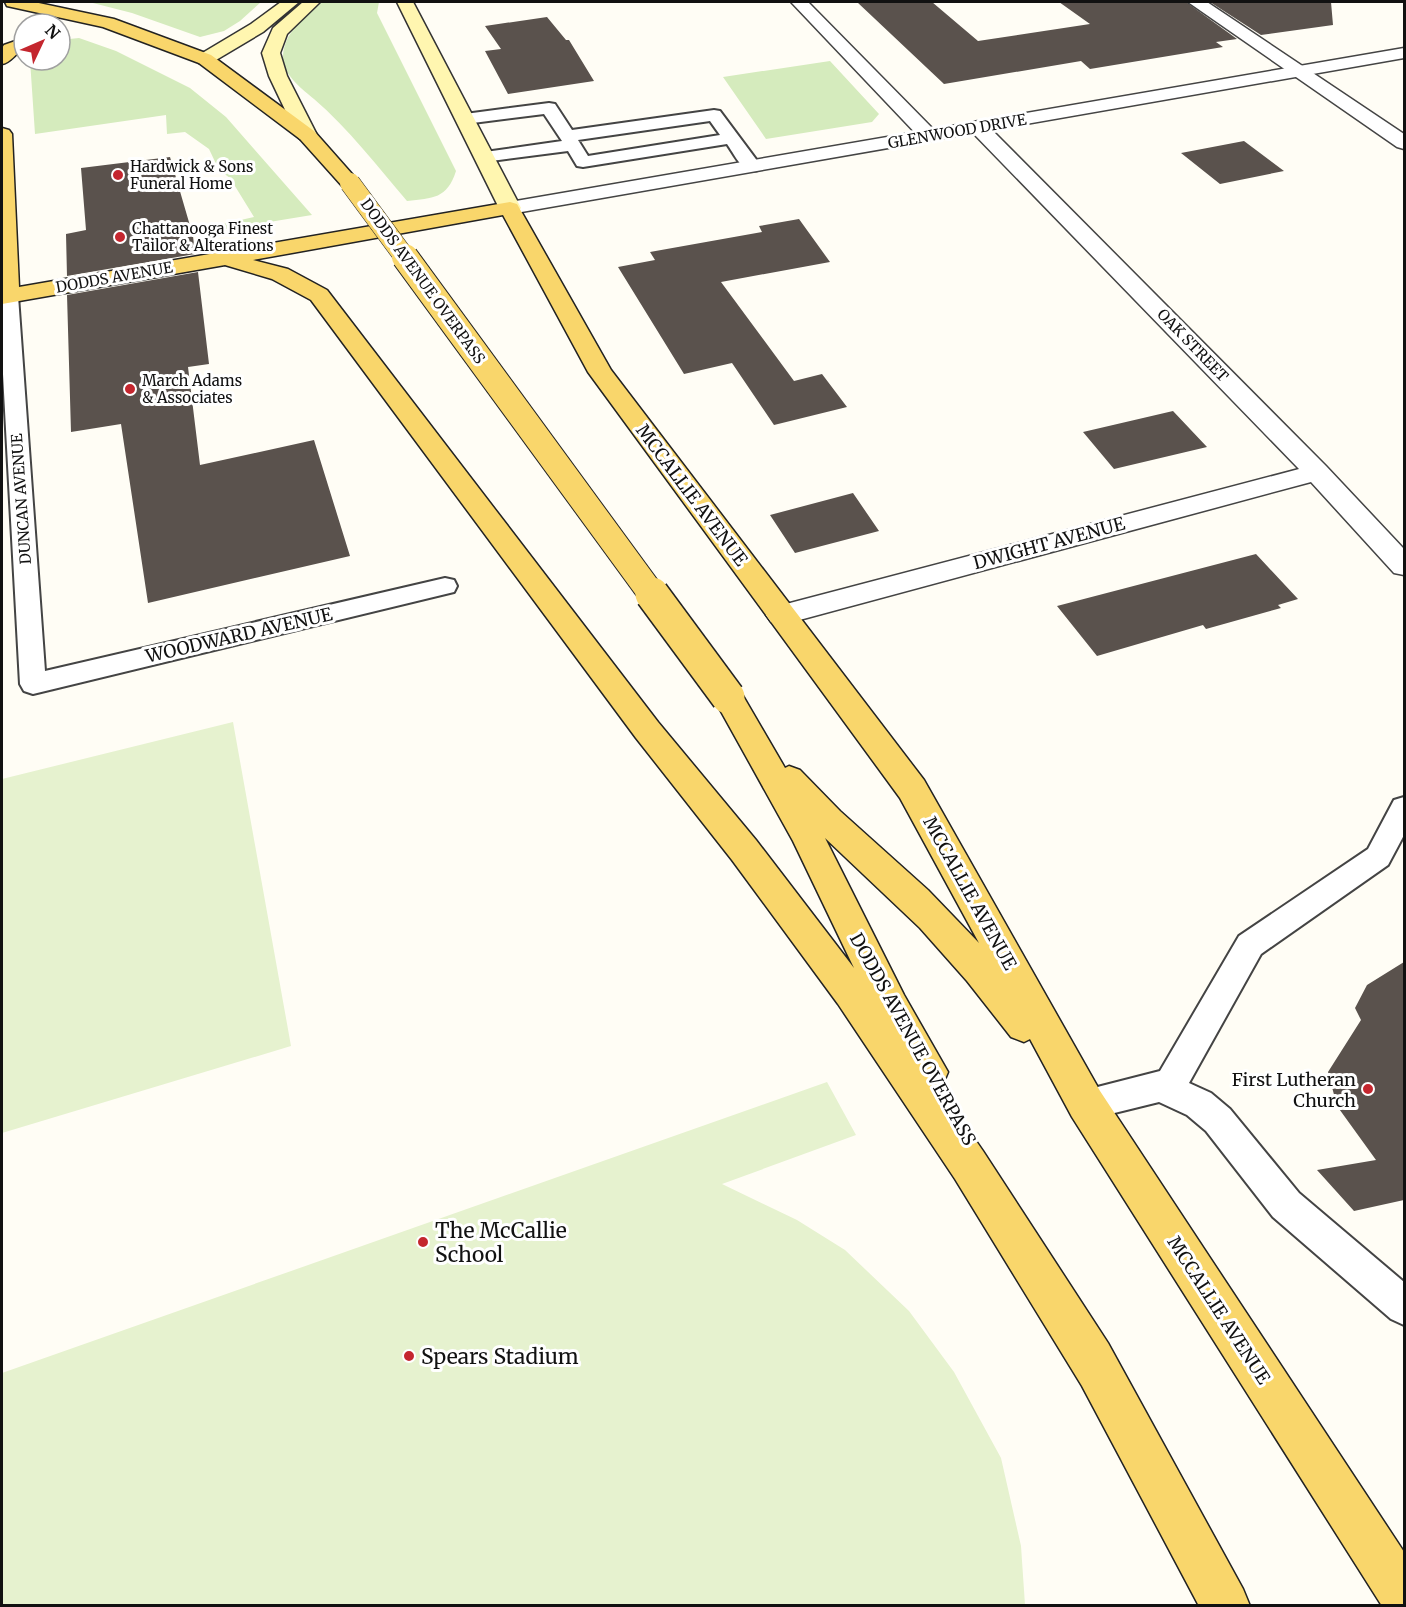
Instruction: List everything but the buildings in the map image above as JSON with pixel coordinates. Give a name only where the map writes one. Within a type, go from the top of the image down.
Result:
[{"type":"main road","name":"DODDS AVENUE OVERPASS","points":[[13,2],[108,23],[205,59],[307,135],[351,183],[728,697],[757,740],[832,825],[899,885],[976,964],[1086,1104]]},
{"type":"main road","points":[[205,59],[256,28],[291,2]]},
{"type":"main road","points":[[307,135],[278,76],[271,53],[279,32],[312,2]]},
{"type":"main road","points":[[405,2],[510,208]]},
{"type":"main road","points":[[72,29],[108,23]]},
{"type":"main road","name":"DUNCAN AVENUE","points":[[2,134],[5,296]]},
{"type":"main road","name":"DODDS AVENUE","points":[[5,296],[510,208]]},
{"type":"main road","name":"MCCALLIE AVENUE","points":[[510,208],[600,372],[912,789],[1086,1104],[1404,1595]]},
{"type":"main road","points":[[220,259],[280,274],[319,295],[647,730],[744,850],[851,993],[969,1165],[1102,1378],[1226,1605]]},
{"type":"main road","name":"DODDS AVENUE OVERPASS","points":[[728,697],[807,836],[891,1007],[1102,1378]]},
{"type":"street","points":[[799,2],[929,136]]},
{"type":"street","points":[[1196,2],[1404,143]]},
{"type":"street","name":"GLENWOOD DRIVE","points":[[510,208],[1404,53]]},
{"type":"street","name":"OAK STREET","points":[[978,127],[1317,472],[1404,566]]},
{"type":"street","name":"DWIGHT AVENUE","points":[[781,615],[1317,472]]},
{"type":"lane","points":[[465,119],[549,108],[583,162],[614,158],[634,141],[677,134],[714,115],[752,166]]},
{"type":"lane","points":[[484,156],[570,141],[634,141],[677,134],[732,138]]},
{"type":"lane","points":[[614,158],[632,188]]},
{"type":"lane","name":"DUNCAN AVENUE","points":[[5,296],[33,684]]},
{"type":"lane","name":"WOODWARD AVENUE","points":[[33,684],[445,586]]},
{"type":"lane","points":[[1168,1088],[1250,945],[1378,856],[1404,808]]},
{"type":"lane","points":[[1086,1104],[1161,1086],[1199,1104],[1218,1120],[1286,1205],[1404,1306]]},
{"type":"green space","points":[[89,2],[261,2],[240,21],[224,31],[200,37],[132,13]]},
{"type":"green space","points":[[322,2],[379,2],[377,13],[456,171],[443,192],[432,198],[407,201],[351,135],[290,77],[283,60],[286,42],[295,27]]},
{"type":"green space","points":[[79,38],[116,51],[190,88],[226,117],[312,215],[195,234],[196,230],[254,217],[230,178],[219,170],[209,149],[185,132],[167,134],[166,115],[35,134],[31,72],[72,72],[72,39]]},
{"type":"green space","points":[[830,61],[879,114],[872,122],[766,139],[723,77]]},
{"type":"green space","points":[[233,722],[291,1046],[2,1133],[2,779]]},
{"type":"green space","points":[[827,1082],[856,1135],[722,1184],[797,1220],[845,1250],[909,1311],[954,1372],[1001,1458],[1021,1546],[1025,1605],[2,1605],[2,1373]]},
{"type":"place","name":"Hardwick & Sons Funeral Home","points":[[118,175]]},
{"type":"place","name":"Chattanooga Finest Tailor & Alterations","points":[[120,237]]},
{"type":"place","name":"March Adams & Associates","points":[[130,389]]},
{"type":"place","name":"First Lutheran Church","points":[[1368,1089]]},
{"type":"place","name":"The McCallie School","points":[[423,1242]]},
{"type":"place","name":"Spears Stadium","points":[[409,1356]]}]
